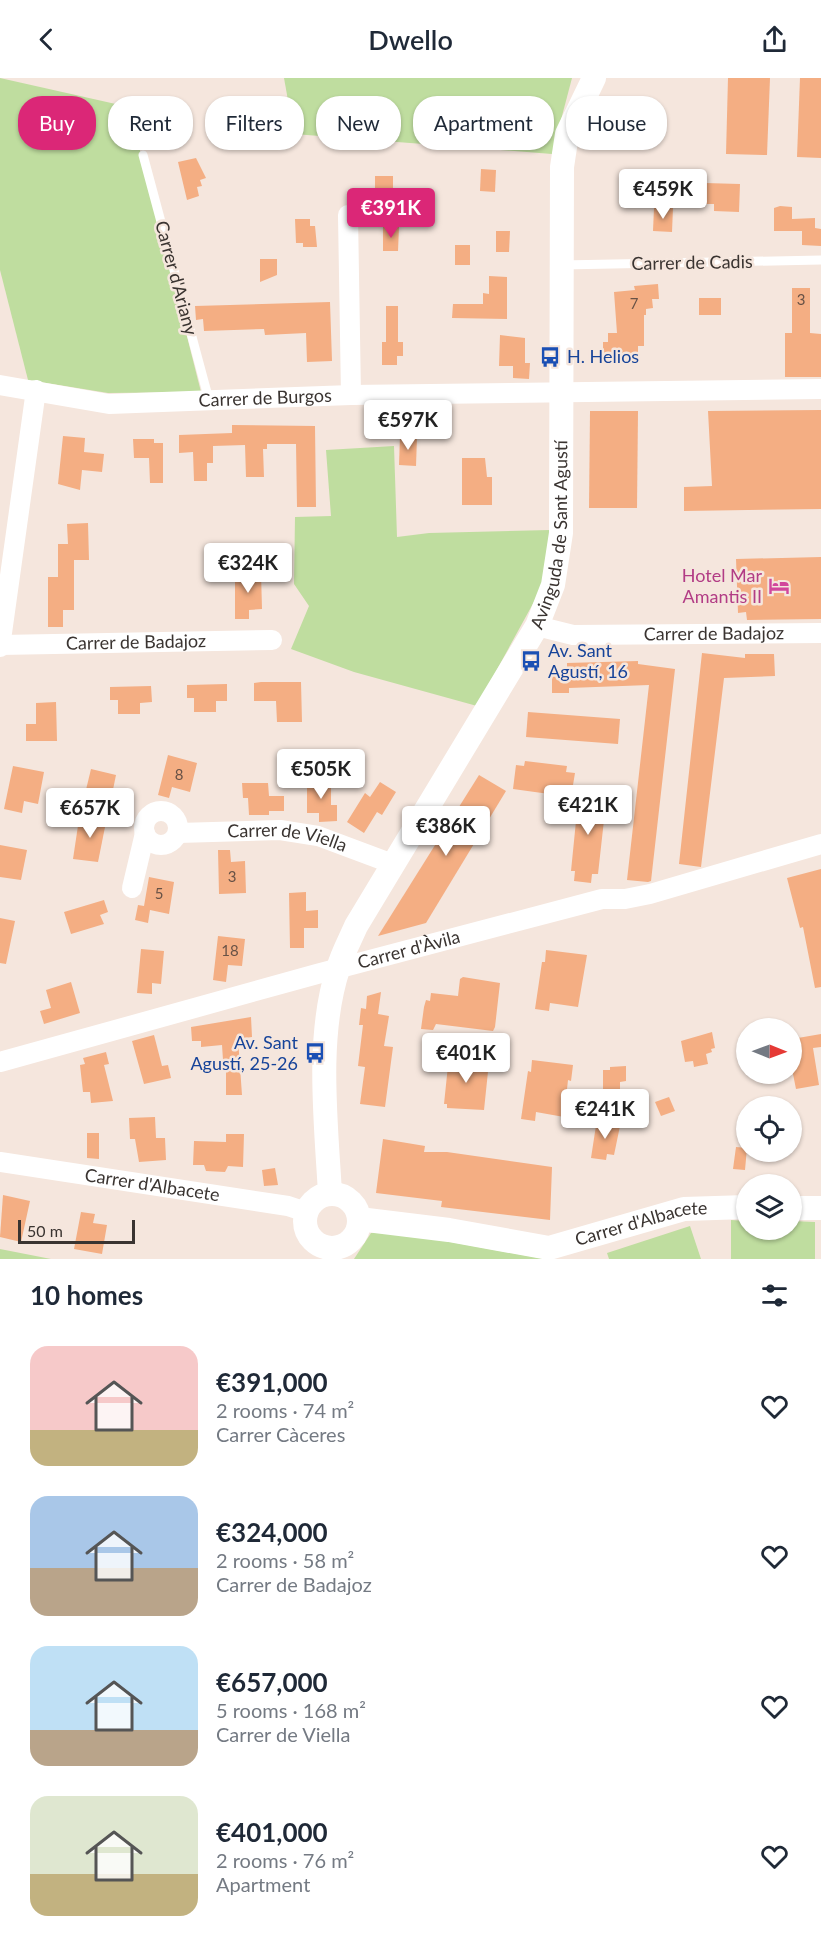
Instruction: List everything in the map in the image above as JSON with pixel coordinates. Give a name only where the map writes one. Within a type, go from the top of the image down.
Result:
[{"type":"street","name":"Avinguda de Sant Agustí","points":[[330,1194],[324,1048],[338,969],[356,926],[537,626],[553,585],[561,534],[562,167],[567,134],[594,78]]},
{"type":"street","points":[[348,215],[351,396]]},
{"type":"street","name":"Carrer de Burgos","points":[[0,386],[36,390],[109,404],[351,396],[821,389]]},
{"type":"street","points":[[0,646],[36,390]]},
{"type":"street","name":"Carrer de Badajoz","points":[[537,626],[573,634],[821,633]]},
{"type":"street","name":"Carrer de Badajoz","points":[[0,646],[272,640]]},
{"type":"street","name":"Carrer de Viella","points":[[132,888],[145,833],[151,842],[161,846],[172,842],[178,833],[280,830],[318,836],[393,864]]},
{"type":"street","name":"Carrer d'Àvila","points":[[0,1062],[338,969],[602,900],[625,899],[650,894],[821,844]]},
{"type":"street","name":"Carrer d'Albacete","points":[[0,1162],[288,1206],[306,1212]]},
{"type":"street","points":[[330,1194],[350,1200],[359,1219],[358,1230],[353,1239],[335,1254],[310,1238],[305,1223],[306,1212],[315,1199],[330,1194]]},
{"type":"street","name":"Carrer d'Albacete","points":[[359,1219],[449,1230],[550,1254],[684,1209],[736,1207]]},
{"type":"street","points":[[802,1208],[821,1208]]},
{"type":"lane","name":"Carrer d'Ariany","points":[[143,155],[209,400]]},
{"type":"lane","name":"Carrer de Cadis","points":[[562,265],[821,260]]},
{"type":"green space","points":[[0,78],[80,96],[18,96],[18,150],[96,150],[96,100],[108,102],[108,150],[140,150],[201,392],[108,393],[28,380],[0,270]]},
{"type":"green space","points":[[284,78],[572,78],[554,146],[554,96],[413,96],[413,143],[401,142],[401,96],[316,96],[316,136],[304,135],[304,96],[287,96]]},
{"type":"green space","points":[[500,150],[553,150],[552,154]]},
{"type":"green space","points":[[394,446],[397,537],[429,533],[550,530],[541,589],[477,706],[354,672],[291,649],[309,606],[294,584],[295,517],[331,516],[326,450]]},
{"type":"green space","points":[[731,1220],[736,1220],[736,1240],[802,1240],[802,1221],[815,1222],[815,1259],[731,1259]]},
{"type":"green space","points":[[690,1226],[701,1259],[609,1259],[607,1253]]},
{"type":"green space","points":[[385,1230],[545,1259],[354,1259],[371,1233]]},
{"type":"green space","points":[[0,1249],[51,1259],[0,1259]]},
{"type":"building","points":[[728,78],[770,78],[767,155],[726,154]]},
{"type":"building","points":[[800,78],[821,78],[821,158],[797,157]]},
{"type":"building","points":[[196,158],[206,178],[200,180],[202,186],[197,187],[199,196],[187,200],[178,162]]},
{"type":"building","points":[[481,169],[496,170],[495,192],[480,191]]},
{"type":"building","points":[[375,176],[393,176],[393,198],[375,198]]},
{"type":"building","points":[[705,183],[740,184],[739,212],[714,211],[714,204],[705,204]]},
{"type":"building","points":[[792,207],[792,219],[815,218],[815,228],[821,229],[821,246],[802,245],[802,231],[774,231],[774,208]]},
{"type":"building","points":[[654,208],[673,208],[672,232],[653,231]]},
{"type":"building","points":[[295,219],[310,219],[310,226],[315,226],[317,247],[303,247],[303,243],[296,243]]},
{"type":"building","points":[[383,227],[399,227],[398,251],[383,251]]},
{"type":"building","points":[[496,231],[510,231],[509,252],[496,252]]},
{"type":"building","points":[[455,245],[470,245],[470,265],[455,265]]},
{"type":"building","points":[[260,259],[277,259],[277,275],[260,282]]},
{"type":"building","points":[[489,276],[507,277],[507,319],[452,318],[453,304],[483,304],[483,293],[489,294]]},
{"type":"building","points":[[658,284],[659,299],[652,299],[653,308],[646,309],[646,315],[644,315],[644,346],[638,346],[638,356],[603,356],[603,342],[608,342],[608,333],[617,333],[614,292],[635,290],[634,286]]},
{"type":"building","points":[[792,288],[810,288],[810,333],[821,334],[821,377],[785,377],[785,333],[792,333]]},
{"type":"building","points":[[699,298],[721,298],[721,315],[699,315]]},
{"type":"building","points":[[330,302],[332,361],[307,362],[306,333],[265,335],[264,329],[204,331],[203,319],[196,320],[195,306]]},
{"type":"building","points":[[386,306],[398,306],[398,342],[403,342],[403,356],[397,356],[397,365],[382,365],[382,342],[386,342]]},
{"type":"building","points":[[500,335],[525,338],[525,363],[530,363],[529,379],[513,378],[513,366],[499,366]]},
{"type":"building","points":[[408,409],[423,409],[423,412],[427,412],[427,435],[408,435]]},
{"type":"building","points":[[821,410],[821,509],[684,511],[684,487],[712,486],[708,411]]},
{"type":"building","points":[[590,411],[638,411],[637,508],[589,508]]},
{"type":"building","points":[[232,425],[315,426],[316,507],[297,507],[296,444],[267,444],[267,449],[263,449],[264,477],[246,477],[245,445],[213,446],[213,463],[207,463],[207,481],[194,481],[193,452],[179,453],[179,435],[232,433]]},
{"type":"building","points":[[63,436],[85,438],[84,452],[104,454],[102,472],[82,470],[80,490],[58,484]]},
{"type":"building","points":[[400,436],[417,437],[416,466],[399,465]]},
{"type":"building","points":[[133,439],[154,439],[154,443],[163,443],[163,483],[150,483],[149,458],[134,458]]},
{"type":"building","points":[[462,458],[485,458],[487,477],[492,477],[492,505],[462,505]]},
{"type":"building","points":[[88,523],[89,560],[74,560],[74,610],[63,610],[63,627],[48,627],[48,577],[58,577],[58,544],[68,544],[67,524]]},
{"type":"building","name":"Hotel Mar Amantis II","points":[[821,557],[821,619],[747,620],[746,612],[738,613],[736,559]]},
{"type":"building","points":[[261,572],[262,609],[249,610],[249,619],[235,619],[235,573]]},
{"type":"building","points":[[702,653],[745,658],[745,654],[774,654],[775,676],[724,678],[701,867],[679,864]]},
{"type":"building","points":[[638,661],[638,664],[675,669],[651,881],[648,882],[627,880],[649,685],[569,688],[569,693],[552,693],[552,671],[567,671],[567,663]]},
{"type":"building","points":[[301,682],[302,722],[277,722],[276,701],[254,701],[254,683]]},
{"type":"building","points":[[227,684],[227,701],[216,701],[216,712],[194,712],[194,698],[187,698],[187,685]]},
{"type":"building","points":[[151,686],[152,702],[140,703],[140,714],[118,714],[118,700],[110,700],[110,687]]},
{"type":"building","points":[[56,702],[57,741],[26,741],[26,724],[36,724],[36,703]]},
{"type":"building","points":[[528,712],[620,719],[618,744],[526,737]]},
{"type":"building","points":[[168,755],[197,763],[190,792],[172,787],[169,798],[158,795]]},
{"type":"building","points":[[525,761],[567,766],[566,772],[575,773],[571,797],[513,789],[516,765],[524,766]]},
{"type":"building","points":[[13,766],[44,772],[38,804],[24,801],[22,813],[4,809]]},
{"type":"building","points":[[91,769],[116,775],[110,804],[84,798]]},
{"type":"building","points":[[479,775],[506,791],[426,923],[378,936]]},
{"type":"building","points":[[307,779],[331,779],[331,805],[337,805],[337,821],[319,822],[319,813],[307,813]]},
{"type":"building","points":[[380,782],[396,792],[382,815],[377,812],[364,833],[347,822],[365,793],[370,797]]},
{"type":"building","points":[[242,783],[268,783],[269,796],[284,796],[284,811],[269,811],[269,815],[249,815],[248,798],[243,798]]},
{"type":"building","points":[[579,791],[602,793],[601,801],[606,802],[598,874],[592,874],[591,883],[574,881],[575,871],[571,871]]},
{"type":"building","points":[[107,817],[98,862],[73,859],[79,819]]},
{"type":"building","points":[[0,845],[27,850],[21,880],[0,877]]},
{"type":"building","points":[[218,850],[230,850],[231,862],[245,861],[246,893],[219,894]]},
{"type":"building","points":[[821,869],[821,987],[815,988],[803,927],[800,928],[787,878]]},
{"type":"building","points":[[149,877],[174,882],[169,914],[150,910],[148,923],[135,920],[138,905],[144,906]]},
{"type":"building","points":[[306,892],[306,911],[318,910],[318,928],[304,928],[304,948],[290,948],[289,893]]},
{"type":"building","points":[[104,900],[108,912],[100,915],[104,924],[71,934],[64,912]]},
{"type":"building","points":[[0,918],[15,921],[6,964],[0,963]]},
{"type":"building","points":[[218,936],[245,939],[242,966],[228,965],[226,982],[213,980]]},
{"type":"building","points":[[141,949],[164,951],[161,984],[152,983],[152,994],[137,993]]},
{"type":"building","points":[[546,950],[587,955],[578,1007],[550,1003],[549,1011],[535,1009]]},
{"type":"building","points":[[463,977],[500,983],[493,1031],[436,1024],[433,1030],[421,1029],[424,1007],[426,1000],[430,1001],[431,993],[458,996],[460,979]]},
{"type":"building","points":[[71,982],[80,1013],[44,1024],[40,1011],[51,1008],[46,990]]},
{"type":"building","points":[[381,992],[378,1014],[389,1016],[384,1046],[393,1047],[385,1107],[360,1104],[365,1067],[358,1066],[363,1025],[359,1025],[361,1008],[366,1009],[367,996]]},
{"type":"building","points":[[251,1017],[252,1037],[238,1039],[242,1095],[226,1095],[226,1060],[223,1060],[222,1045],[201,1047],[201,1041],[192,1041],[191,1027]]},
{"type":"building","points":[[712,1032],[715,1048],[706,1054],[708,1064],[694,1067],[693,1061],[685,1062],[681,1041]]},
{"type":"building","points":[[821,1034],[821,1047],[813,1048],[819,1085],[796,1089],[795,1084],[802,1084],[802,1037]]},
{"type":"building","points":[[154,1035],[162,1066],[168,1065],[171,1078],[144,1084],[132,1041]]},
{"type":"building","points":[[106,1052],[109,1064],[104,1065],[113,1101],[91,1103],[90,1092],[83,1092],[80,1065],[85,1064],[83,1058]]},
{"type":"building","points":[[449,1056],[489,1062],[484,1110],[447,1108],[447,1104],[444,1104]]},
{"type":"building","points":[[532,1060],[573,1065],[571,1081],[568,1080],[564,1117],[536,1112],[535,1121],[521,1119],[528,1071],[531,1072]]},
{"type":"building","points":[[626,1066],[626,1081],[620,1082],[620,1092],[603,1092],[603,1070]]},
{"type":"building","points":[[669,1097],[675,1111],[661,1116],[655,1102]]},
{"type":"building","points":[[155,1117],[156,1138],[165,1138],[166,1160],[139,1162],[135,1139],[130,1139],[129,1118]]},
{"type":"building","points":[[597,1119],[620,1126],[614,1155],[607,1154],[606,1160],[591,1158]]},
{"type":"building","points":[[87,1133],[99,1133],[99,1159],[87,1158]]},
{"type":"building","points":[[226,1134],[244,1134],[243,1167],[228,1166],[225,1172],[206,1171],[204,1165],[193,1165],[194,1141],[226,1142]]},
{"type":"building","points":[[383,1139],[425,1146],[424,1152],[447,1152],[552,1167],[550,1220],[441,1207],[442,1201],[376,1193]]},
{"type":"building","points":[[736,1147],[736,1162],[746,1162],[745,1170],[733,1169]]},
{"type":"building","points":[[275,1168],[278,1185],[264,1186],[262,1170]]},
{"type":"building","points":[[3,1195],[30,1201],[21,1242],[0,1237]]},
{"type":"building","points":[[81,1212],[95,1214],[93,1223],[107,1225],[102,1254],[74,1249]]},
{"type":"place","name":"H. Helios","points":[[550,357]]},
{"type":"place","name":"Hotel Mar Amantis II","points":[[779,586]]},
{"type":"place","name":"Av. Sant Agustí, 16","points":[[531,661]]},
{"type":"place","name":"Av. Sant Agustí, 25-26","points":[[315,1053]]}]
